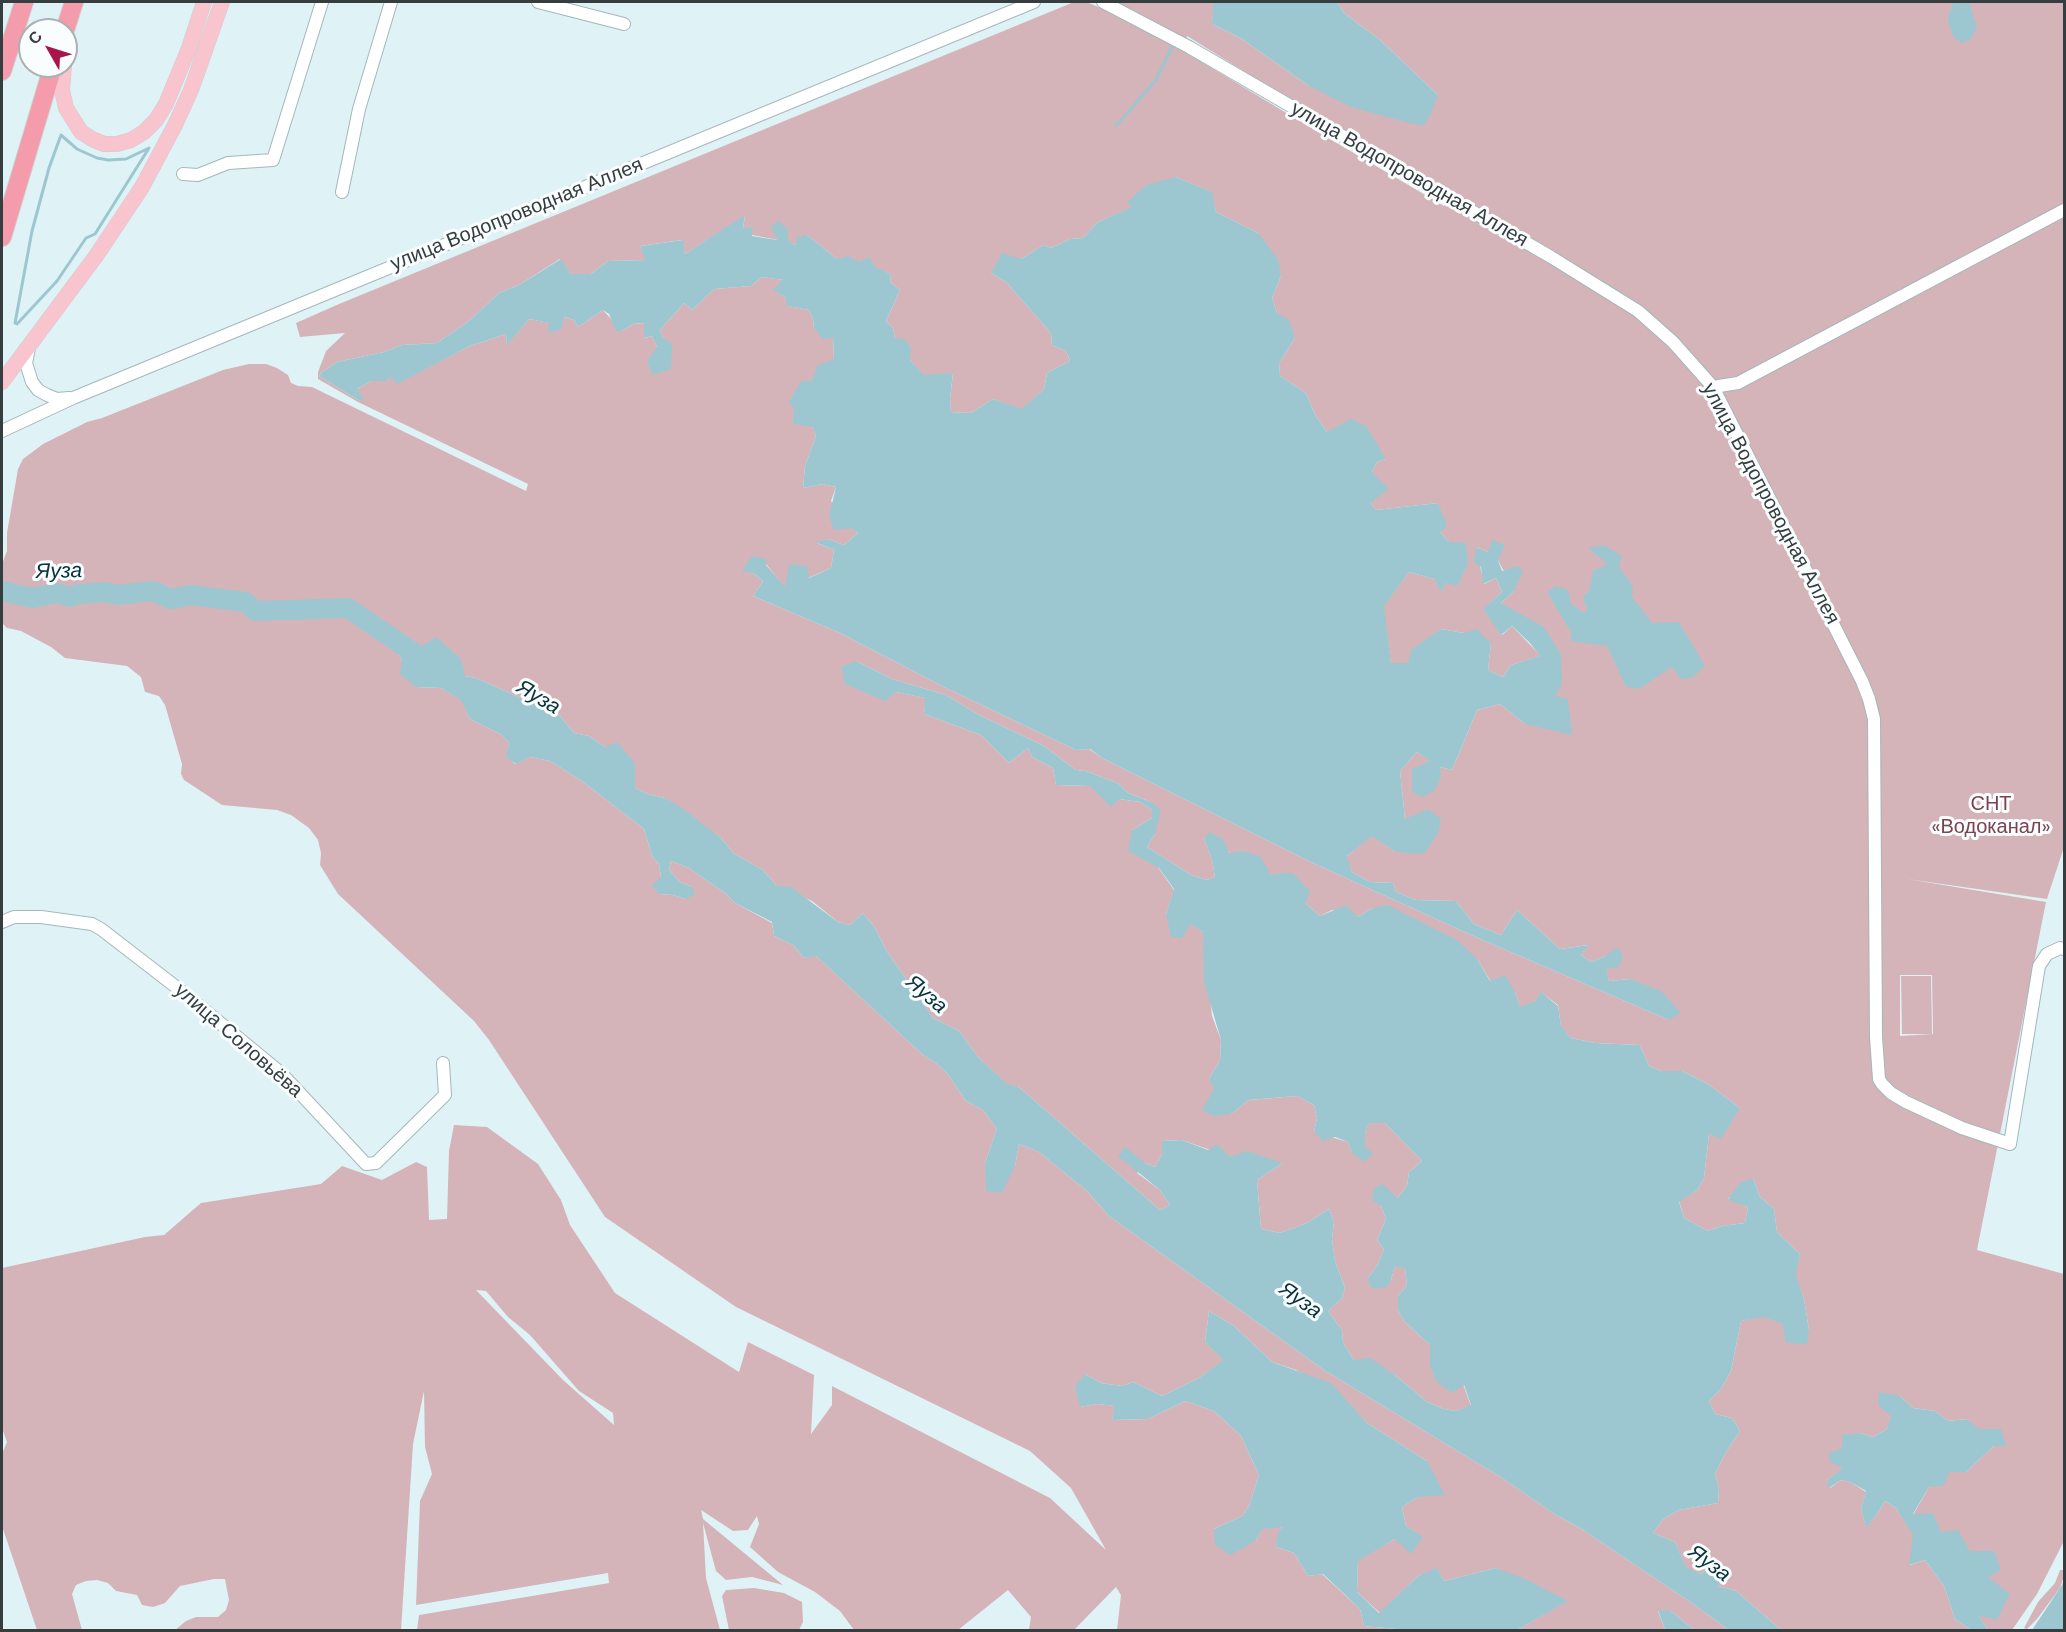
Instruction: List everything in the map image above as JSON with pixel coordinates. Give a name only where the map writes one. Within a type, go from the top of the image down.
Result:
[{"type":"highway","points":[[2,71],[24,2]]},
{"type":"highway","points":[[69,18],[74,2]]},
{"type":"highway","points":[[2,237],[49,78]]},
{"type":"main road","points":[[63,78],[62,90],[66,108],[81,132],[104,144],[117,144],[131,140],[150,126],[166,104],[189,48],[204,2]]},
{"type":"main road","points":[[2,382],[107,239],[156,162],[191,90],[222,2]]},
{"type":"street","points":[[183,174],[198,175],[228,163],[273,160],[322,2]]},
{"type":"street","points":[[342,192],[358,109],[391,2]]},
{"type":"street","points":[[538,2],[624,24]]},
{"type":"street","name":"улица Водопроводная Аллея","points":[[2,431],[73,398],[1034,2]]},
{"type":"street","name":"улица Водопроводная Аллея","points":[[1103,2],[1189,47],[1638,310],[1673,342],[1713,387],[1862,681],[1874,719],[1875,1037],[1880,1079],[1891,1093],[1962,1128],[2010,1144],[2039,966],[2047,954],[2060,948],[2064,949]]},
{"type":"street","points":[[1713,387],[1738,383],[2064,210]]},
{"type":"street","points":[[30,342],[26,363],[32,382],[38,390],[57,399],[73,398]]},
{"type":"street","name":"улица Соловьёва","points":[[2,922],[14,917],[40,917],[92,924],[101,929],[282,1074],[366,1164],[376,1163],[445,1095],[443,1063]]},
{"type":"green space","name":"СНТ «Водоканал»","points":[[1074,2],[1087,2],[1145,28],[1444,206],[1453,193],[1384,151],[1373,148],[1336,128],[1187,36],[1186,39],[1113,2],[1214,2],[1212,24],[1242,39],[1309,86],[1438,95],[1380,40],[1344,13],[1337,2],[2064,2],[2064,847],[2047,899],[1907,879],[2046,902],[1977,1250],[2064,1274],[2064,1541],[2037,1594],[2012,1630],[1988,1630],[1977,1614],[1987,1577],[1970,1551],[1913,1515],[1929,1487],[1950,1472],[1966,1472],[1994,1446],[1967,1419],[1948,1421],[1935,1411],[1913,1408],[1900,1396],[1887,1429],[1873,1437],[1860,1433],[1844,1468],[1827,1480],[1830,1488],[1841,1480],[1852,1483],[1866,1492],[1861,1509],[1866,1527],[1885,1501],[1896,1508],[1914,1535],[1910,1565],[1925,1560],[1944,1586],[1955,1619],[1971,1630],[1781,1630],[1736,1591],[1718,1586],[1712,1567],[1700,1574],[1686,1568],[1675,1542],[1653,1533],[1663,1519],[1679,1510],[1718,1503],[1719,1489],[1715,1474],[1740,1431],[1732,1418],[1715,1414],[1709,1401],[1721,1389],[1731,1371],[1741,1321],[1764,1316],[1809,1330],[1804,1299],[1795,1275],[1800,1254],[1777,1232],[1774,1209],[1760,1197],[1753,1178],[1728,1199],[1748,1207],[1745,1223],[1722,1226],[1708,1231],[1684,1218],[1679,1201],[1697,1190],[1704,1178],[1709,1134],[1740,1108],[1708,1084],[1682,1071],[1661,1071],[1649,1066],[1640,1045],[1595,1043],[1571,1038],[1561,1027],[1558,1005],[1542,993],[1535,1001],[1520,1008],[1515,992],[1491,982],[1478,960],[1373,908],[1358,917],[1332,910],[1320,916],[1305,903],[1281,873],[1270,876],[1204,838],[1215,877],[1207,880],[1191,875],[1147,847],[1155,834],[1152,810],[1152,818],[1132,830],[1174,890],[1166,914],[1191,923],[1203,932],[1212,1016],[1221,1040],[1220,1061],[1209,1078],[1231,1114],[1249,1100],[1297,1096],[1314,1105],[1317,1118],[1314,1132],[1348,1142],[1352,1153],[1365,1147],[1365,1134],[1369,1122],[1385,1123],[1422,1161],[1409,1172],[1407,1186],[1397,1198],[1381,1206],[1386,1219],[1377,1240],[1384,1249],[1377,1266],[1367,1279],[1391,1280],[1395,1265],[1405,1269],[1407,1285],[1398,1296],[1398,1310],[1404,1321],[1430,1345],[1430,1365],[1463,1384],[1471,1406],[1456,1411],[1444,1409],[1427,1402],[1395,1375],[1354,1360],[1343,1343],[1342,1330],[1328,1311],[1342,1298],[1345,1288],[1335,1261],[1332,1239],[1334,1222],[1329,1209],[1307,1223],[1280,1233],[1261,1229],[1257,1180],[1283,1163],[1230,1157],[1182,1140],[1162,1141],[1162,1154],[1155,1167],[1145,1163],[1137,1173],[1160,1190],[1170,1205],[1160,1210],[1020,1088],[1006,1084],[978,1057],[959,1031],[933,1018],[863,913],[850,925],[838,922],[812,901],[777,886],[763,870],[733,853],[722,839],[665,798],[635,788],[634,763],[589,736],[574,733],[559,715],[476,678],[465,676],[406,640],[393,640],[416,687],[441,688],[462,700],[470,719],[502,735],[509,743],[507,756],[515,764],[530,757],[550,761],[582,781],[644,829],[652,856],[659,864],[661,877],[659,894],[685,899],[692,887],[680,882],[669,870],[671,861],[689,868],[725,893],[735,903],[772,923],[774,936],[793,945],[804,958],[815,955],[923,1055],[947,1073],[966,1101],[983,1110],[997,1129],[985,1163],[1015,1166],[1019,1144],[1039,1152],[1087,1191],[1109,1216],[1324,1370],[1580,1528],[1729,1630],[1694,1630],[1671,1611],[1658,1611],[1665,1630],[1517,1630],[1567,1601],[1495,1568],[1444,1581],[1437,1569],[1418,1576],[1380,1613],[1357,1592],[1358,1560],[1395,1539],[1423,1538],[1406,1526],[1402,1507],[1418,1497],[1427,1461],[1367,1423],[1352,1409],[1296,1370],[1272,1362],[1234,1326],[1209,1311],[1205,1342],[1224,1360],[1199,1378],[1162,1396],[1133,1382],[1122,1386],[1101,1383],[1085,1374],[1080,1407],[1097,1404],[1116,1406],[1112,1420],[1148,1419],[1185,1401],[1214,1411],[1241,1436],[1259,1475],[1249,1506],[1242,1516],[1214,1529],[1256,1540],[1262,1528],[1282,1526],[1276,1547],[1294,1553],[1308,1576],[1322,1574],[1360,1609],[1364,1626],[1407,1630],[1117,1630],[1121,1595],[1116,1587],[1074,1630],[1029,1630],[1031,1617],[1008,1590],[958,1630],[854,1630],[840,1611],[815,1592],[778,1572],[750,1547],[759,1524],[757,1516],[748,1530],[733,1531],[701,1510],[703,1519],[783,1585],[752,1577],[726,1580],[716,1571],[703,1523],[706,1578],[720,1630],[417,1630],[419,1615],[609,1583],[608,1573],[416,1605],[420,1501],[432,1474],[425,1447],[424,1391],[413,1444],[401,1630],[175,1630],[186,1621],[196,1617],[218,1617],[226,1610],[229,1600],[225,1579],[214,1579],[180,1586],[165,1603],[153,1607],[142,1605],[137,1595],[116,1591],[108,1583],[97,1580],[86,1581],[76,1585],[72,1594],[82,1630],[37,1630],[2,1526],[2,1454],[7,1442],[2,1428],[2,1268],[145,1237],[164,1235],[201,1203],[321,1184],[342,1166],[382,1180],[416,1162],[427,1167],[429,1220],[447,1219],[449,1151],[454,1125],[487,1127],[538,1164],[561,1200],[570,1225],[615,1293],[739,1372],[748,1342],[814,1375],[811,1434],[832,1405],[832,1386],[1050,1498],[1106,1550],[1071,1488],[1030,1451],[736,1307],[605,1217],[489,1040],[474,1021],[338,894],[320,865],[321,853],[318,840],[309,828],[291,815],[277,810],[222,805],[184,780],[181,774],[182,764],[165,705],[159,696],[145,692],[141,677],[127,666],[65,658],[51,647],[21,631],[7,628],[2,623],[2,564],[7,551],[7,533],[18,469],[23,459],[43,444],[87,422],[223,370],[249,364],[266,364],[277,368],[288,375],[291,383],[312,387],[526,491],[528,484],[358,402],[318,379],[318,372],[326,351],[345,333],[300,337],[296,323]],"holes":[[[1176,177],[1211,192],[1216,212],[1258,233],[1281,276],[1272,298],[1277,313],[1295,338],[1279,363],[1280,376],[1306,393],[1315,415],[1327,432],[1386,459],[1377,462],[1372,472],[1370,503],[1376,510],[1438,503],[1440,532],[1449,542],[1446,583],[1441,591],[1434,579],[1409,572],[1383,606],[1391,664],[1408,663],[1441,629],[1464,633],[1491,643],[1488,670],[1503,677],[1511,665],[1541,656],[1512,626],[1502,635],[1484,609],[1502,592],[1496,578],[1484,584],[1476,547],[1488,552],[1498,560],[1514,591],[1501,603],[1561,654],[1554,696],[1525,724],[1500,704],[1477,710],[1452,770],[1440,767],[1417,752],[1400,771],[1405,819],[1394,851],[1372,835],[1346,857],[1352,872],[1370,882],[1393,883],[1396,892],[1416,900],[1456,901],[1474,924],[1501,935],[1517,910],[1560,949],[1588,945],[1581,955],[1591,962],[1606,956],[1605,968],[1609,981],[1630,979],[1669,1020],[1478,938],[1313,863],[1102,758],[1089,749],[1076,750],[944,687],[840,633],[753,596],[763,581],[753,573],[766,564],[785,588],[831,568],[834,550],[817,543],[828,539],[844,545],[858,533],[831,501],[836,487],[822,484],[803,488],[805,466],[816,436],[813,426],[834,359],[833,338],[814,328],[809,310],[788,306],[785,297],[774,290],[784,280],[762,277],[751,286],[714,289],[692,310],[684,303],[660,330],[663,338],[657,347],[652,336],[644,338],[645,323],[633,324],[622,331],[603,310],[578,327],[574,320],[564,317],[549,333],[550,323],[529,319],[507,344],[506,334],[470,346],[397,383],[390,375],[387,381],[371,381],[357,389],[358,400],[319,376],[337,362],[384,352],[402,345],[437,343],[469,321],[499,293],[519,285],[560,259],[571,274],[591,274],[608,261],[646,260],[640,246],[682,240],[685,254],[745,216],[743,228],[752,235],[778,240],[788,229],[787,241],[796,245],[807,235],[837,259],[859,262],[891,274],[890,282],[900,290],[886,321],[893,328],[895,338],[910,360],[924,376],[953,374],[951,412],[971,413],[993,399],[1022,410],[1044,389],[1047,373],[1070,361],[1066,351],[1052,345],[1051,333],[1006,282],[991,273],[1021,259],[1043,245],[1051,248],[1070,239],[1083,238],[1098,222],[1133,207],[1128,202]],[[856,661],[892,679],[946,695],[979,715],[1044,746],[1076,770],[1086,771],[1119,784],[1128,793],[1151,802],[1152,810],[1140,802],[1119,799],[1090,786],[1056,785],[1053,768],[1032,757],[1028,748],[1009,763],[981,735],[924,714],[926,698],[896,692]],[[1900,975],[1932,975],[1933,1034],[1900,1036]],[[476,1290],[486,1291],[508,1317],[530,1335],[579,1391],[613,1413],[614,1425],[563,1380]]]},
{"type":"green space","points":[[1901,976],[1931,976],[1932,1034],[1902,1034]]},
{"type":"green space","points":[[2060,1570],[2063,1570],[2064,1576],[2060,1588],[2037,1619],[2027,1629],[2024,1628],[2038,1602],[2055,1583]]},
{"type":"green space","points":[[754,1588],[784,1593],[802,1602],[803,1622],[799,1630],[729,1630],[722,1596],[726,1590]]},
{"type":"water","points":[[1213,2],[1337,2],[1344,13],[1380,40],[1438,95],[1430,116],[1424,125],[1413,124],[1351,107],[1309,86],[1242,39],[1212,24]]},
{"type":"water","points":[[1948,2],[1972,2],[1970,5],[1977,28],[1970,40],[1961,43],[1953,36],[1948,21],[1949,12],[1953,7]]},
{"type":"water","points":[[1176,177],[1212,192],[1216,212],[1258,233],[1278,259],[1281,276],[1272,298],[1277,313],[1289,320],[1295,338],[1279,363],[1280,376],[1306,393],[1315,415],[1327,432],[1351,419],[1366,426],[1386,459],[1377,462],[1372,472],[1389,489],[1370,503],[1376,510],[1438,503],[1447,526],[1440,532],[1449,542],[1466,543],[1468,564],[1457,586],[1446,583],[1441,592],[1434,579],[1409,572],[1384,606],[1391,663],[1408,663],[1412,649],[1441,629],[1464,633],[1476,629],[1491,643],[1488,670],[1503,677],[1511,665],[1540,656],[1512,626],[1501,635],[1483,609],[1502,592],[1496,578],[1483,584],[1481,567],[1474,562],[1476,547],[1488,552],[1492,540],[1505,545],[1498,560],[1502,571],[1517,566],[1523,571],[1514,591],[1501,603],[1544,627],[1561,654],[1562,684],[1555,696],[1568,699],[1572,735],[1525,724],[1500,704],[1477,710],[1452,770],[1440,767],[1441,777],[1435,790],[1423,797],[1412,792],[1412,769],[1430,761],[1417,752],[1400,771],[1405,819],[1428,809],[1441,819],[1438,833],[1425,853],[1394,851],[1372,836],[1347,856],[1352,872],[1370,882],[1393,883],[1396,892],[1416,900],[1456,901],[1474,924],[1501,935],[1517,910],[1560,949],[1589,945],[1581,955],[1591,962],[1606,956],[1617,947],[1623,955],[1619,967],[1606,969],[1609,981],[1630,979],[1661,991],[1681,1013],[1669,1020],[1478,938],[1313,863],[1102,758],[1090,749],[1076,750],[944,687],[840,633],[753,596],[763,581],[753,573],[742,571],[752,556],[766,559],[766,565],[785,587],[789,564],[807,566],[809,578],[831,568],[834,550],[815,542],[828,539],[844,545],[858,533],[851,528],[834,530],[829,516],[836,487],[822,484],[803,488],[805,466],[816,436],[813,427],[793,424],[794,409],[789,402],[801,381],[812,381],[817,366],[834,359],[833,338],[823,339],[814,328],[809,310],[787,306],[785,297],[773,290],[783,280],[762,277],[751,286],[714,289],[692,310],[684,303],[660,330],[663,338],[672,344],[671,369],[653,375],[647,361],[657,347],[652,336],[644,338],[644,323],[633,324],[622,331],[616,331],[609,314],[603,310],[578,327],[574,320],[564,317],[561,329],[548,333],[549,323],[529,319],[507,345],[506,334],[470,346],[397,384],[390,376],[387,381],[371,381],[357,389],[364,400],[358,400],[319,376],[337,362],[384,352],[402,345],[437,343],[469,321],[499,293],[519,285],[561,259],[571,274],[591,274],[608,261],[645,260],[640,246],[683,240],[685,254],[745,215],[743,228],[753,227],[752,236],[777,240],[771,226],[779,221],[788,229],[788,241],[796,245],[797,237],[807,235],[837,259],[848,256],[859,262],[869,257],[875,267],[891,274],[890,282],[900,290],[886,321],[893,328],[895,338],[904,339],[911,348],[910,360],[924,375],[953,373],[951,412],[971,413],[993,399],[1022,409],[1044,389],[1047,373],[1070,361],[1066,351],[1052,345],[1051,333],[1006,282],[991,273],[1002,253],[1021,259],[1043,245],[1051,248],[1070,239],[1083,238],[1098,222],[1132,207],[1127,202],[1146,185]]},
{"type":"water","points":[[1604,545],[1622,556],[1619,567],[1633,586],[1632,597],[1652,623],[1679,622],[1705,666],[1692,678],[1681,679],[1672,667],[1639,689],[1626,687],[1607,646],[1570,641],[1572,634],[1547,592],[1556,586],[1568,590],[1571,604],[1584,613],[1587,609],[1583,595],[1589,592],[1593,571],[1608,564],[1588,548]]},
{"type":"water","points":[[436,637],[461,659],[465,676],[476,678],[559,715],[574,733],[589,736],[605,747],[617,742],[635,763],[635,788],[665,798],[685,810],[722,839],[733,853],[763,870],[777,886],[791,887],[838,922],[850,925],[863,913],[933,1018],[959,1031],[978,1057],[1006,1083],[1020,1088],[1160,1210],[1170,1205],[1160,1190],[1118,1156],[1125,1147],[1145,1163],[1155,1167],[1162,1154],[1162,1141],[1182,1140],[1208,1150],[1217,1144],[1230,1157],[1247,1151],[1283,1163],[1257,1180],[1261,1229],[1280,1233],[1307,1223],[1329,1209],[1334,1222],[1332,1239],[1335,1261],[1345,1288],[1342,1298],[1328,1311],[1342,1330],[1343,1343],[1354,1360],[1370,1358],[1395,1375],[1427,1402],[1444,1409],[1456,1411],[1471,1405],[1464,1385],[1452,1393],[1436,1381],[1430,1365],[1430,1345],[1404,1321],[1398,1310],[1398,1296],[1407,1285],[1405,1269],[1395,1266],[1386,1288],[1372,1288],[1367,1279],[1377,1266],[1384,1249],[1377,1240],[1386,1219],[1381,1206],[1372,1200],[1374,1188],[1383,1184],[1397,1198],[1407,1186],[1409,1172],[1422,1161],[1385,1123],[1369,1123],[1365,1134],[1365,1147],[1373,1153],[1364,1162],[1352,1153],[1348,1142],[1335,1137],[1323,1141],[1314,1132],[1317,1118],[1314,1105],[1297,1096],[1249,1100],[1231,1114],[1213,1116],[1202,1110],[1214,1089],[1209,1078],[1220,1061],[1221,1040],[1204,982],[1203,932],[1191,924],[1182,938],[1171,937],[1166,914],[1174,889],[1159,868],[1128,851],[1132,830],[1152,818],[1152,810],[1140,802],[1119,799],[1111,807],[1090,786],[1056,785],[1053,768],[1032,757],[1028,748],[1009,763],[981,735],[924,714],[925,698],[896,692],[885,701],[845,684],[841,667],[856,661],[892,679],[946,695],[979,715],[1044,746],[1076,770],[1086,771],[1119,784],[1128,793],[1151,802],[1161,810],[1155,834],[1147,847],[1191,875],[1207,880],[1215,877],[1204,838],[1210,832],[1224,840],[1229,853],[1243,851],[1260,856],[1271,875],[1293,873],[1310,892],[1305,903],[1320,916],[1346,905],[1358,917],[1373,908],[1388,905],[1457,940],[1478,960],[1490,981],[1505,975],[1515,992],[1520,1007],[1535,1001],[1541,992],[1558,1006],[1561,1026],[1571,1038],[1595,1043],[1640,1045],[1649,1066],[1661,1071],[1682,1071],[1708,1084],[1740,1108],[1721,1139],[1709,1134],[1704,1178],[1697,1190],[1679,1202],[1684,1218],[1708,1231],[1722,1226],[1745,1223],[1748,1207],[1728,1200],[1740,1183],[1753,1178],[1760,1197],[1774,1209],[1777,1232],[1800,1254],[1796,1275],[1804,1299],[1809,1330],[1807,1344],[1786,1343],[1782,1323],[1764,1317],[1741,1321],[1731,1371],[1721,1389],[1709,1401],[1715,1414],[1732,1418],[1740,1431],[1715,1474],[1719,1489],[1718,1503],[1679,1510],[1663,1519],[1653,1533],[1675,1542],[1686,1567],[1700,1574],[1720,1563],[1723,1576],[1718,1586],[1736,1591],[1781,1630],[1729,1630],[1580,1528],[1324,1370],[1109,1216],[1087,1191],[1039,1152],[1019,1144],[1015,1166],[1002,1193],[986,1191],[985,1163],[997,1129],[983,1110],[966,1101],[947,1073],[923,1055],[816,956],[804,958],[793,945],[774,936],[772,922],[735,903],[725,893],[689,868],[671,861],[669,870],[680,882],[692,887],[695,895],[685,899],[659,894],[652,885],[661,877],[659,864],[652,856],[644,829],[582,781],[550,761],[530,757],[516,764],[506,757],[509,743],[502,735],[470,719],[461,700],[441,688],[416,687],[400,674],[402,661],[393,640],[406,640],[420,647]]},
{"type":"water","points":[[1209,1311],[1234,1326],[1272,1362],[1331,1383],[1367,1423],[1427,1461],[1445,1495],[1418,1497],[1402,1507],[1406,1526],[1423,1537],[1411,1554],[1395,1539],[1358,1561],[1357,1592],[1379,1613],[1418,1576],[1437,1568],[1444,1581],[1495,1568],[1521,1577],[1568,1601],[1517,1630],[1407,1630],[1364,1626],[1360,1609],[1323,1574],[1308,1576],[1294,1553],[1276,1547],[1277,1536],[1282,1527],[1262,1529],[1256,1540],[1231,1555],[1215,1545],[1214,1529],[1242,1516],[1249,1506],[1259,1475],[1241,1436],[1214,1411],[1185,1401],[1148,1419],[1112,1420],[1115,1406],[1097,1404],[1080,1407],[1075,1386],[1085,1374],[1101,1383],[1122,1386],[1133,1382],[1162,1396],[1199,1378],[1223,1360],[1205,1342]]},
{"type":"water","points":[[1879,1392],[1900,1396],[1913,1408],[1935,1411],[1948,1421],[1967,1419],[1979,1429],[2001,1429],[2006,1446],[1994,1446],[1966,1472],[1950,1472],[1943,1486],[1929,1487],[1913,1514],[1933,1513],[1941,1532],[1958,1530],[1970,1551],[1994,1551],[2001,1570],[1988,1577],[2010,1594],[1997,1620],[1978,1615],[1988,1630],[1971,1630],[1955,1619],[1944,1586],[1925,1560],[1909,1565],[1913,1535],[1896,1508],[1885,1501],[1866,1528],[1861,1509],[1866,1491],[1841,1480],[1829,1488],[1827,1480],[1843,1468],[1830,1462],[1829,1453],[1842,1448],[1842,1435],[1860,1433],[1873,1437],[1887,1429],[1891,1416],[1878,1405]]},
{"type":"water","points":[[2064,1579],[2064,1630],[2032,1630],[2062,1585]]},
{"type":"water","points":[[1658,1610],[1671,1611],[1694,1630],[1665,1630]]},
{"type":"waterway","points":[[1116,126],[1156,80],[1174,43]]},
{"type":"waterway","points":[[61,135],[77,149],[108,160],[126,159],[149,148],[95,234],[86,238],[57,281],[17,324],[15,323],[32,231],[49,168],[61,135]]},
{"type":"waterway","name":"Яуза","points":[[2,591],[32,598],[57,593],[70,597],[78,594],[105,592],[118,595],[153,591],[171,599],[191,595],[246,602],[255,611],[348,608],[414,653]]}]
